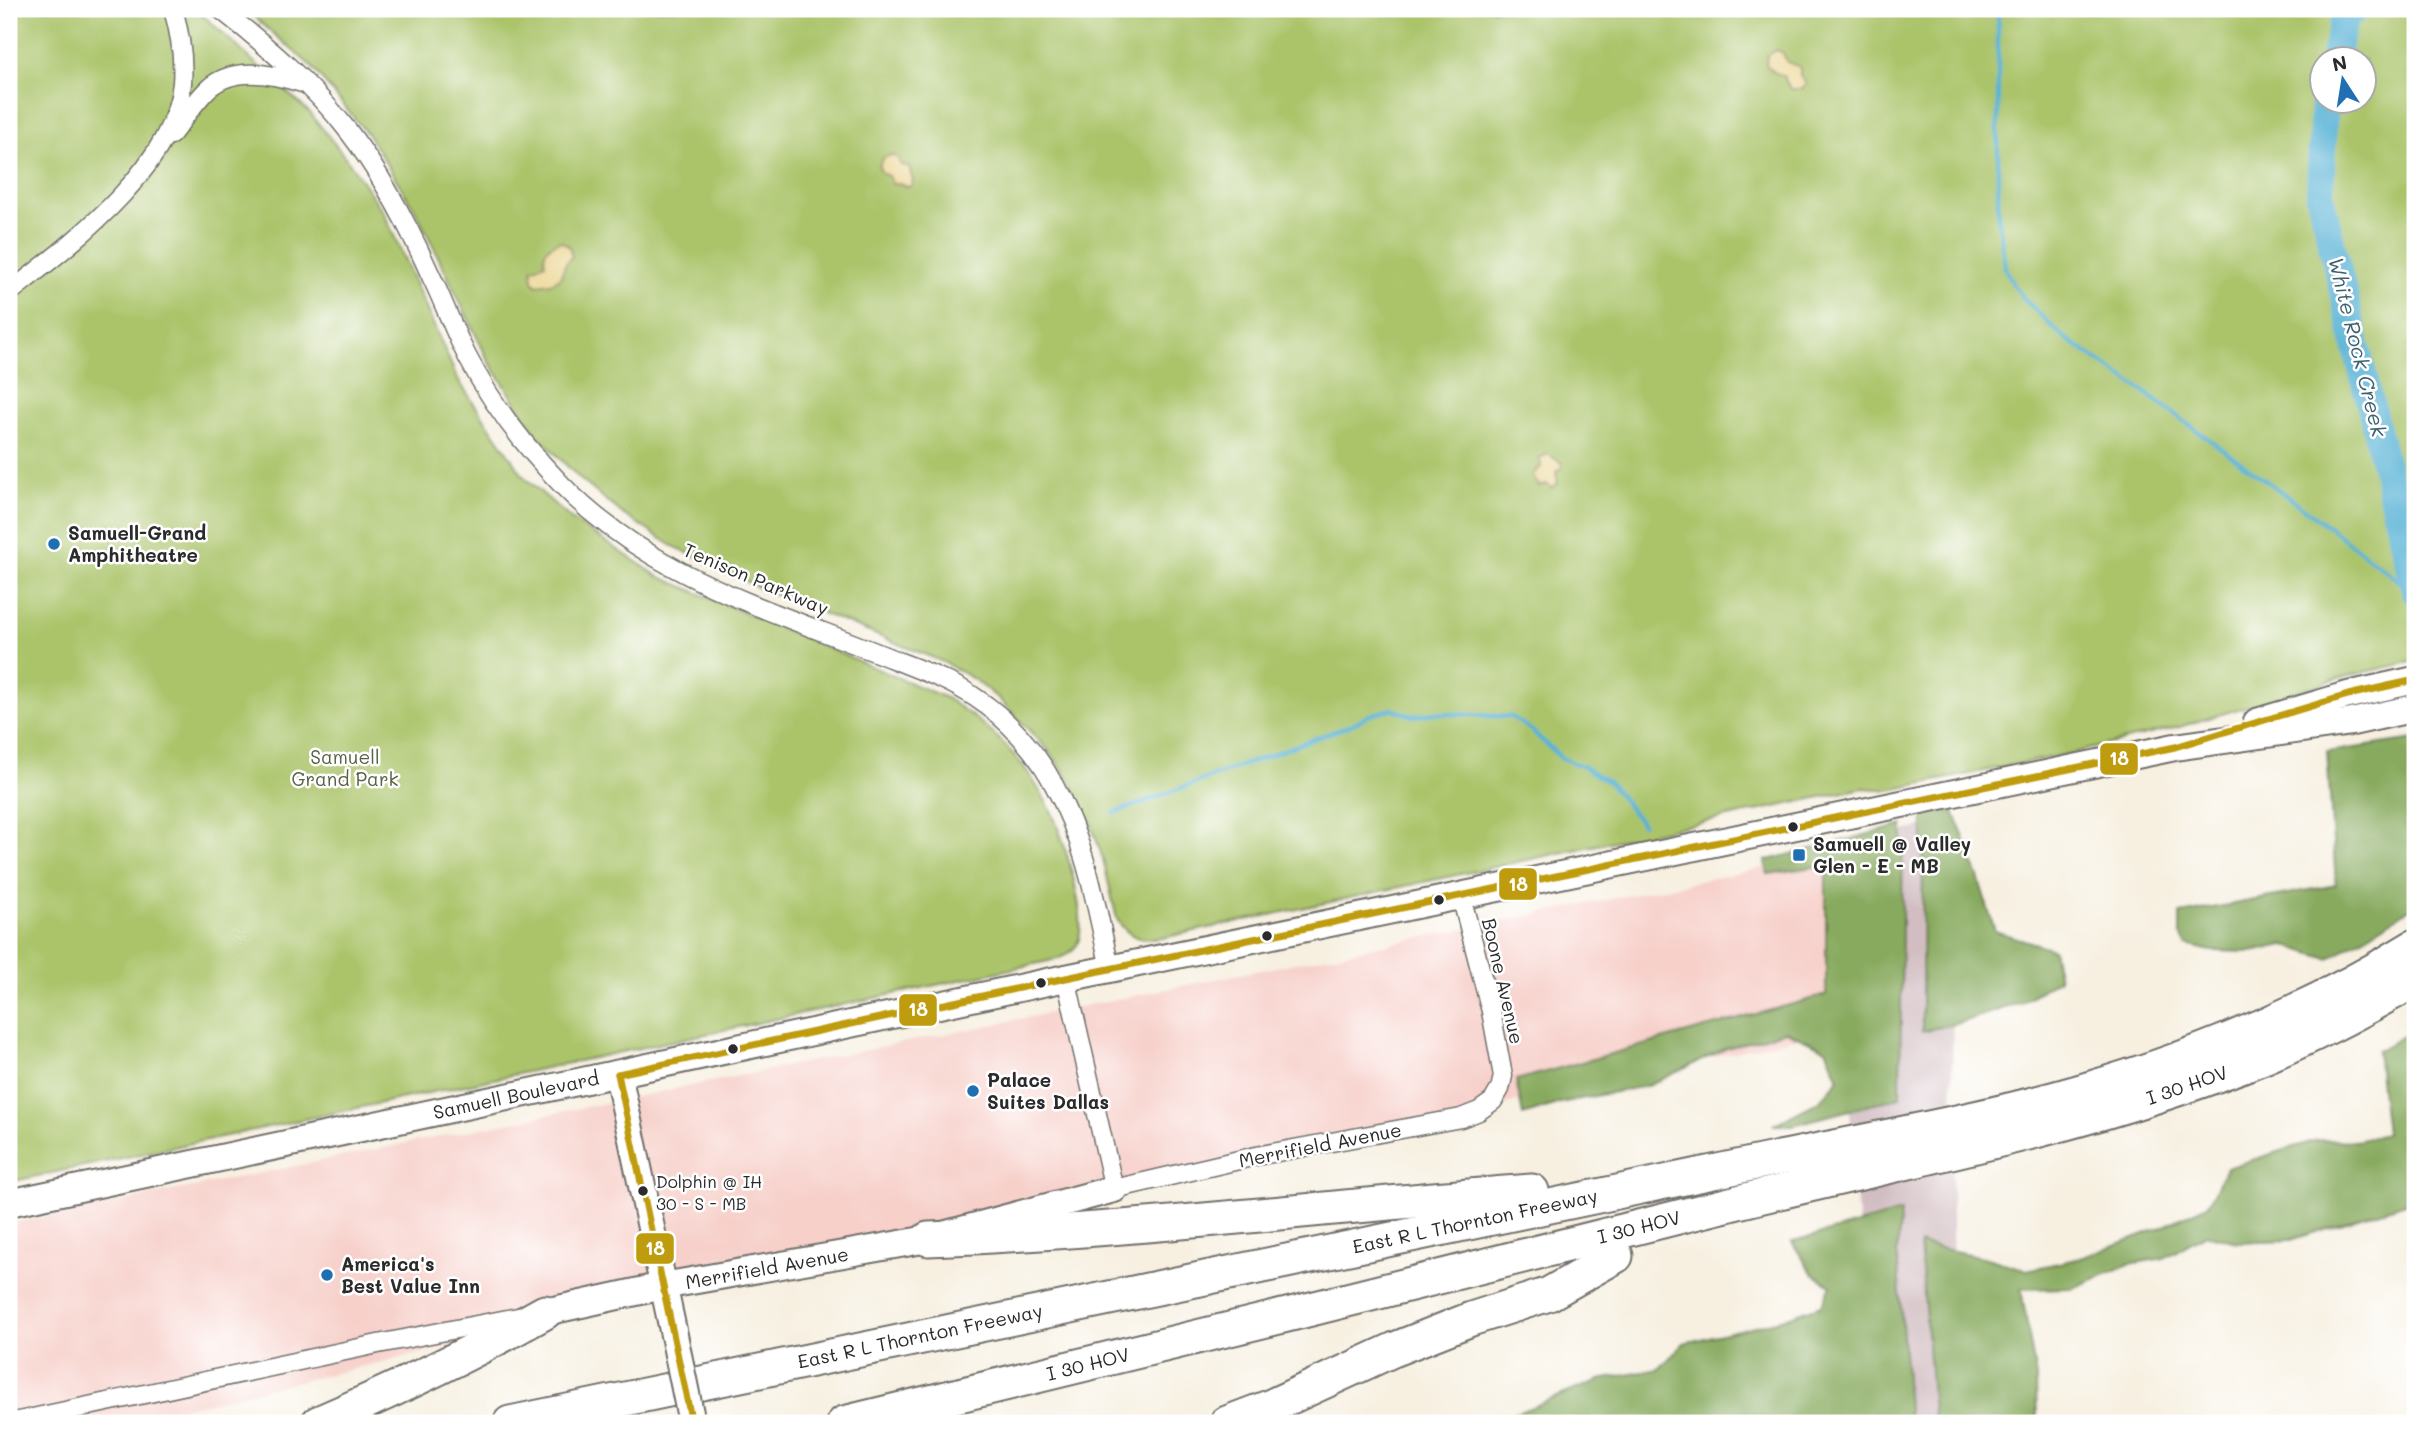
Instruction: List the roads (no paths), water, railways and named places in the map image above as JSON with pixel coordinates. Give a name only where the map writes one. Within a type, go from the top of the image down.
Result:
[{"type":"highway","name":"East R L Thornton Freeway","points":[[510,1423],[1775,1159],[2087,1138],[2170,1112],[2249,1082],[2415,946]]},
{"type":"highway","points":[[2308,1032],[2415,981]]},
{"type":"highway","name":"East R L Thornton Freeway","points":[[930,1423],[1616,1256],[1975,1144],[2078,1092],[2155,1068],[2235,1037],[2308,1032],[2415,1000]]},
{"type":"highway","points":[[928,1239],[1036,1235],[1393,1202],[1668,1181]]},
{"type":"highway","name":"I 30 HOV","points":[[844,1423],[1295,1314],[1782,1203]]},
{"type":"highway","points":[[1227,1423],[1433,1334],[1549,1294],[1616,1256]]},
{"type":"highway","points":[[318,1423],[478,1349],[545,1312]]},
{"type":"highway","points":[[555,1423],[663,1390]]},
{"type":"main road","name":"Samuell Boulevard","points":[[2175,747],[2348,695],[2415,680]]},
{"type":"main road","name":"Samuell Boulevard","points":[[9,1203],[1066,978],[2175,747],[2352,722],[2415,708]]},
{"type":"main road","points":[[618,1074],[692,1423]]},
{"type":"main road","name":"Merrifield Avenue","points":[[545,1312],[663,1286],[928,1239],[1114,1189]]},
{"type":"street","points":[[156,155],[178,102],[182,83],[182,50],[173,9]]},
{"type":"street","name":"Tenison Parkway","points":[[220,9],[309,85],[350,133],[384,185],[415,241],[467,356],[484,385],[531,448],[592,515],[641,549],[706,584],[940,678],[978,698],[1010,727],[1053,782],[1072,820],[1086,858],[1110,969]]},
{"type":"street","points":[[9,293],[103,214],[156,155],[208,89],[223,79],[246,74],[287,78],[309,85]]},
{"type":"street","name":"Boone Avenue","points":[[1461,896],[1491,1011],[1503,1076]]},
{"type":"street","points":[[1066,978],[1114,1189]]},
{"type":"street","name":"Merrifield Avenue","points":[[1114,1189],[1256,1156],[1461,1118],[1479,1111],[1493,1101],[1503,1076]]},
{"type":"street","name":"Merrifield Avenue","points":[[9,1423],[378,1343],[545,1312]]},
{"type":"waterway","points":[[1998,9],[1998,216],[2005,268],[2013,284],[2026,301],[2062,336],[2136,386],[2415,593]]},
{"type":"waterway","name":"White Rock Creek","points":[[2338,46],[2345,16],[2356,9]]},
{"type":"waterway","name":"White Rock Creek","points":[[2323,116],[2320,196],[2415,590]]},
{"type":"waterway","points":[[1114,813],[1351,725],[1370,715],[1393,709],[1413,716],[1434,713],[1512,717],[1531,730],[1561,758],[1582,766],[1610,783],[1642,824]]},
{"type":"place","name":"Samuell-Grand Amphitheatre","points":[[54,544]]},
{"type":"place","name":"Samuell @ Valley Glen - E - MB","points":[[1799,855]]},
{"type":"place","name":"Palace Suites Dallas","points":[[973,1091]]},
{"type":"place","name":"Dolphin @ IH 30 - S - MB","points":[[643,1191]]},
{"type":"place","name":"America's Best Value Inn","points":[[327,1275]]},
{"type":"park label","name":"Samuell Grand Park","points":[[345,768]]}]
